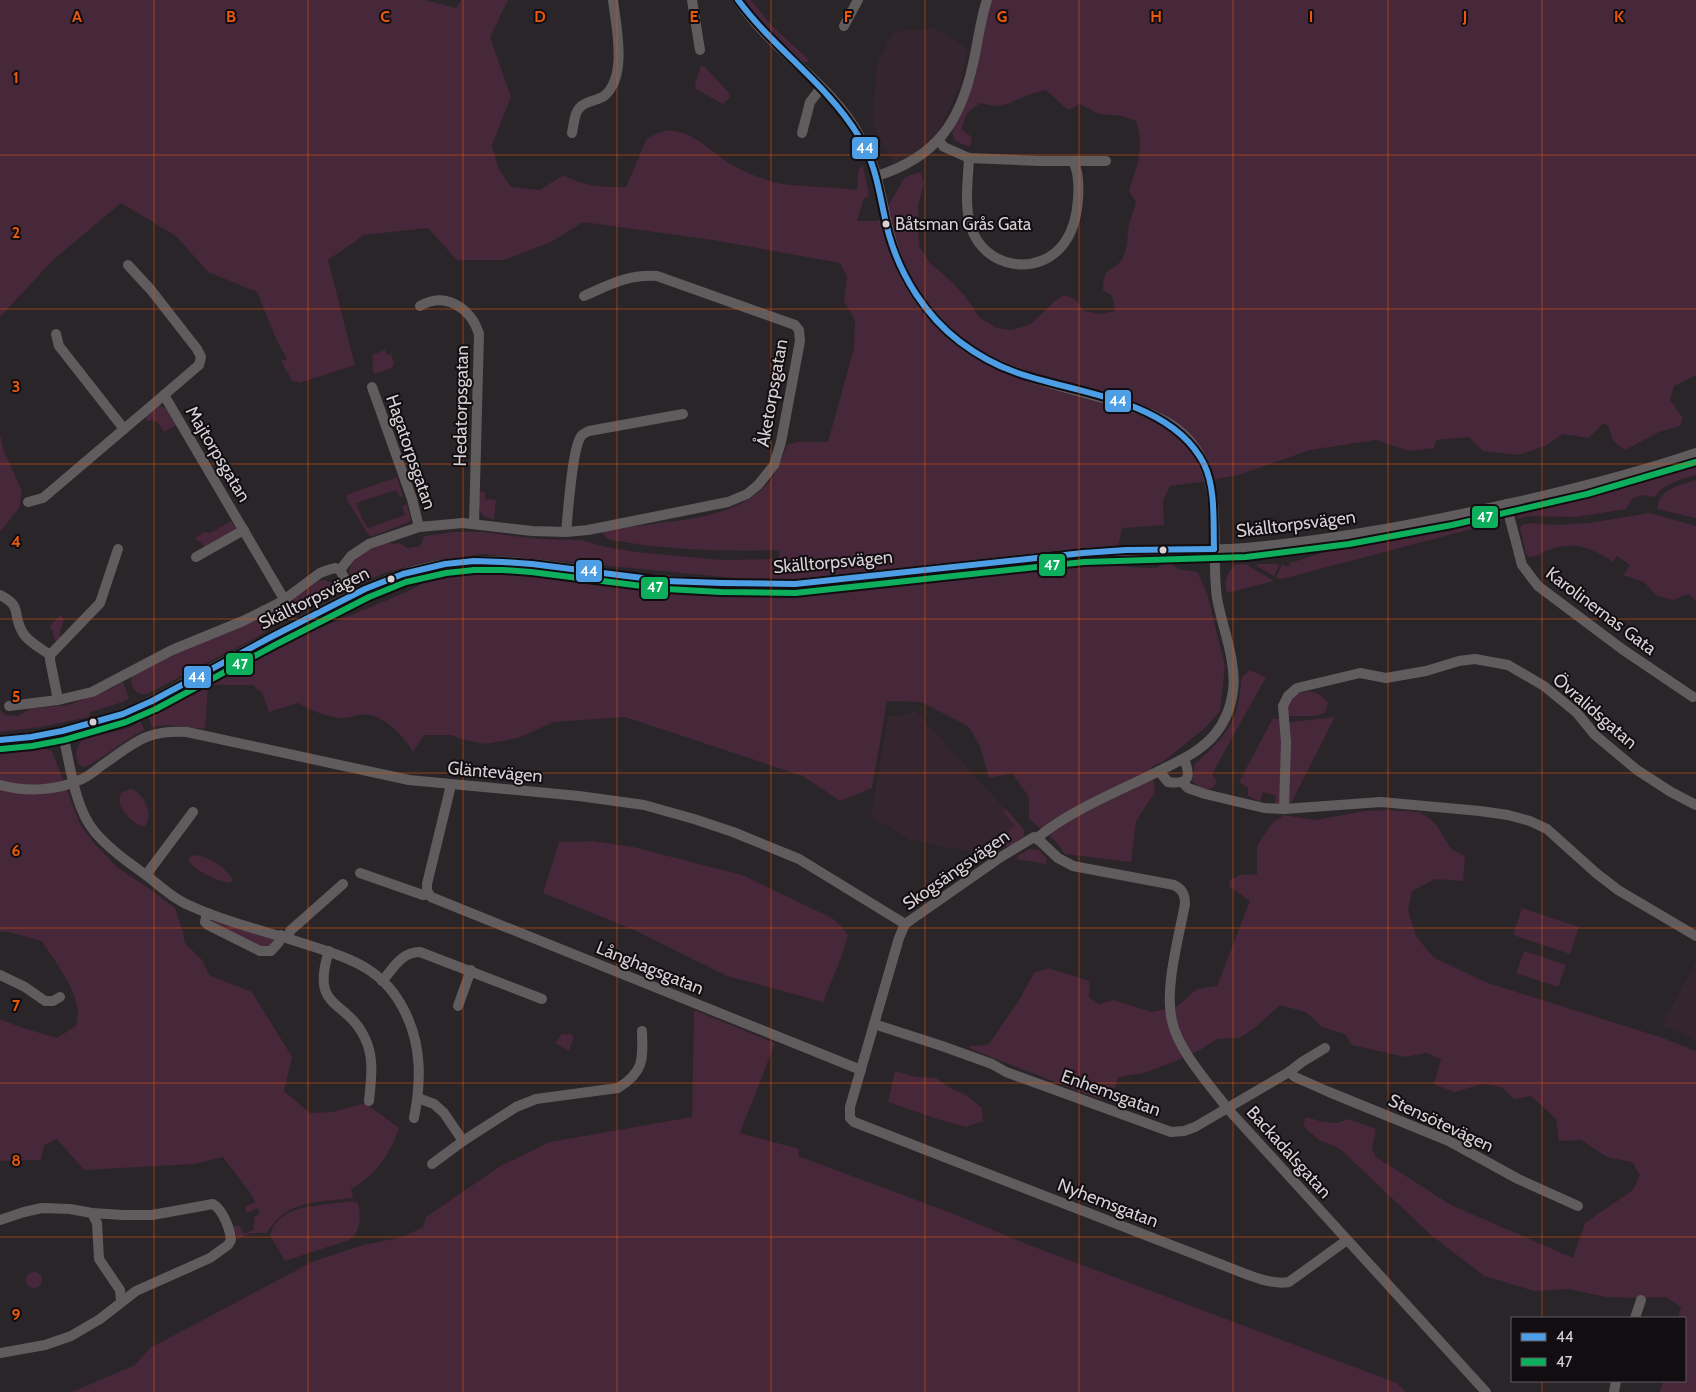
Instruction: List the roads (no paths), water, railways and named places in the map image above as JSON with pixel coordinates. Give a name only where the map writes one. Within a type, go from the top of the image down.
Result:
[{"type":"street","points":[[572,133],[576,112],[582,104],[604,96],[610,89],[616,75],[619,46],[613,0]]},
{"type":"street","points":[[692,0],[700,50]]},
{"type":"street","points":[[738,0],[765,35],[834,100],[855,129],[876,176],[890,236],[902,269],[925,306],[952,335],[972,351],[1003,367],[1150,413],[1170,424],[1187,439],[1203,462],[1210,482],[1212,499],[1217,598],[1232,669],[1234,690],[1224,722],[1216,734],[1203,747],[1159,771],[1080,809],[1060,820],[1037,838]]},
{"type":"street","points":[[844,26],[858,0]]},
{"type":"street","points":[[876,176],[917,158],[939,140],[953,118],[968,84],[982,15],[987,0]]},
{"type":"street","points":[[802,133],[810,102],[821,88]]},
{"type":"street","points":[[939,140],[944,147],[969,158],[1106,161]]},
{"type":"street","points":[[969,158],[968,201],[971,228],[987,252],[1003,262],[1020,265],[1035,263],[1048,257],[1065,243],[1071,232],[1079,190],[1076,167],[1073,161]]},
{"type":"street","name":"Majtorpsgatan","points":[[28,502],[43,498],[199,365],[200,357],[193,343],[151,290],[128,265]]},
{"type":"street","name":"Åketorpsgatan","points":[[340,570],[351,556],[369,544],[419,527],[439,524],[474,524],[532,531],[566,532],[588,530],[728,502],[747,494],[766,475],[774,465],[777,457],[800,341],[799,330],[791,323],[657,276],[641,275],[618,281],[584,296]]},
{"type":"street","name":"Hedatorpsgatan","points":[[420,306],[432,300],[445,300],[458,305],[470,318],[479,334],[474,524]]},
{"type":"street","points":[[56,334],[59,346],[124,429]]},
{"type":"street","name":"Hagatorpsgatan","points":[[372,387],[412,499],[419,527]]},
{"type":"street","name":"Majtorpsgatan","points":[[164,395],[284,599]]},
{"type":"street","points":[[566,532],[571,480],[578,442],[582,435],[589,431],[683,414]]},
{"type":"street","name":"Skälltorpsvägen","points":[[0,740],[29,738],[123,714],[154,700],[276,634],[391,578],[416,570],[452,563],[515,561],[650,579],[795,584],[1083,553],[1126,550],[1214,549],[1301,542],[1411,525],[1506,504],[1619,478],[1696,453]]},
{"type":"street","name":"Karolinernas Gata","points":[[1506,504],[1522,565],[1538,586],[1622,649],[1693,697]]},
{"type":"street","name":"Majtorpsgatan","points":[[196,557],[244,530]]},
{"type":"street","points":[[58,700],[50,655],[100,603],[118,549]]},
{"type":"street","points":[[9,706],[58,700],[92,692],[172,650],[242,621],[284,599],[320,573],[334,568],[340,570],[354,595]]},
{"type":"street","points":[[0,595],[13,603],[21,630],[26,637],[50,655]]},
{"type":"street","name":"Övralidsgatan","points":[[1284,809],[1286,742],[1283,706],[1288,696],[1297,688],[1360,673],[1386,678],[1426,671],[1459,661],[1474,659],[1508,665],[1544,686],[1577,713],[1595,735],[1637,770],[1671,792],[1696,805]]},
{"type":"street","points":[[62,731],[84,814],[93,830],[115,852],[175,897],[192,907],[329,951],[360,964],[382,981],[400,1003],[415,1035],[419,1066],[418,1098],[414,1118]]},
{"type":"street","name":"Gläntevägen","points":[[0,786],[44,789],[74,782],[90,774],[140,740],[151,735],[171,731],[217,738],[409,780],[579,796],[643,805],[733,832],[799,859],[905,924]]},
{"type":"street","points":[[1159,771],[1168,782],[1182,782],[1186,780],[1188,774],[1184,758]]},
{"type":"street","points":[[1182,782],[1188,788],[1205,794],[1264,808],[1284,809],[1381,802],[1482,807],[1530,821],[1547,829],[1605,880],[1630,898],[1645,901],[1696,936]]},
{"type":"street","points":[[429,894],[427,884],[451,785]]},
{"type":"street","points":[[146,875],[193,812]]},
{"type":"street","name":"Skogsängsvägen","points":[[850,1118],[850,1107],[899,938],[905,924],[1001,856],[1032,838],[1037,838],[1058,858],[1073,866],[1174,885],[1182,891]]},
{"type":"street","name":"Långhagsgatan","points":[[360,873],[423,895],[429,894],[451,906],[861,1070]]},
{"type":"street","points":[[207,913],[205,922],[208,925],[260,951],[271,951],[284,936],[343,884]]},
{"type":"street","name":"Backadalsgatan","points":[[1182,891],[1185,897],[1185,904],[1172,976],[1170,1000],[1172,1022],[1185,1050],[1227,1108],[1486,1392]]},
{"type":"street","points":[[329,951],[323,972],[326,995],[356,1024],[367,1044],[371,1065],[369,1101]]},
{"type":"street","points":[[382,981],[405,955],[414,952],[429,954],[542,999]]},
{"type":"street","points":[[458,1006],[471,970]]},
{"type":"street","points":[[0,975],[25,987],[45,1001],[49,1002],[60,997]]},
{"type":"street","name":"Enhemsgatan","points":[[874,1024],[992,1064],[1006,1072],[1171,1132],[1184,1131],[1195,1127],[1289,1072],[1325,1048]]},
{"type":"street","points":[[432,1164],[463,1141],[516,1107],[536,1099],[618,1088],[637,1073],[643,1055],[642,1031]]},
{"type":"street","name":"Stensötevägen","points":[[1289,1072],[1312,1085],[1449,1141],[1518,1179],[1578,1206]]},
{"type":"street","points":[[418,1098],[434,1104],[443,1112],[463,1141]]},
{"type":"street","name":"Nyhemsgatan","points":[[850,1118],[854,1122],[1220,1264],[1270,1281],[1289,1282],[1347,1240]]},
{"type":"street","points":[[0,1220],[14,1214],[42,1208],[83,1210],[98,1213],[152,1214],[213,1204],[218,1207],[231,1235],[228,1245],[210,1258],[151,1283],[131,1294],[100,1319],[70,1336],[45,1346],[0,1354]]},
{"type":"street","points":[[98,1213],[99,1259],[120,1290],[122,1301]]},
{"type":"street","points":[[120,1290],[131,1294]]},
{"type":"street","points":[[1635,1317],[1641,1300]]},
{"type":"place","name":"Båtsman Grås Gata","points":[[886,224]]}]
